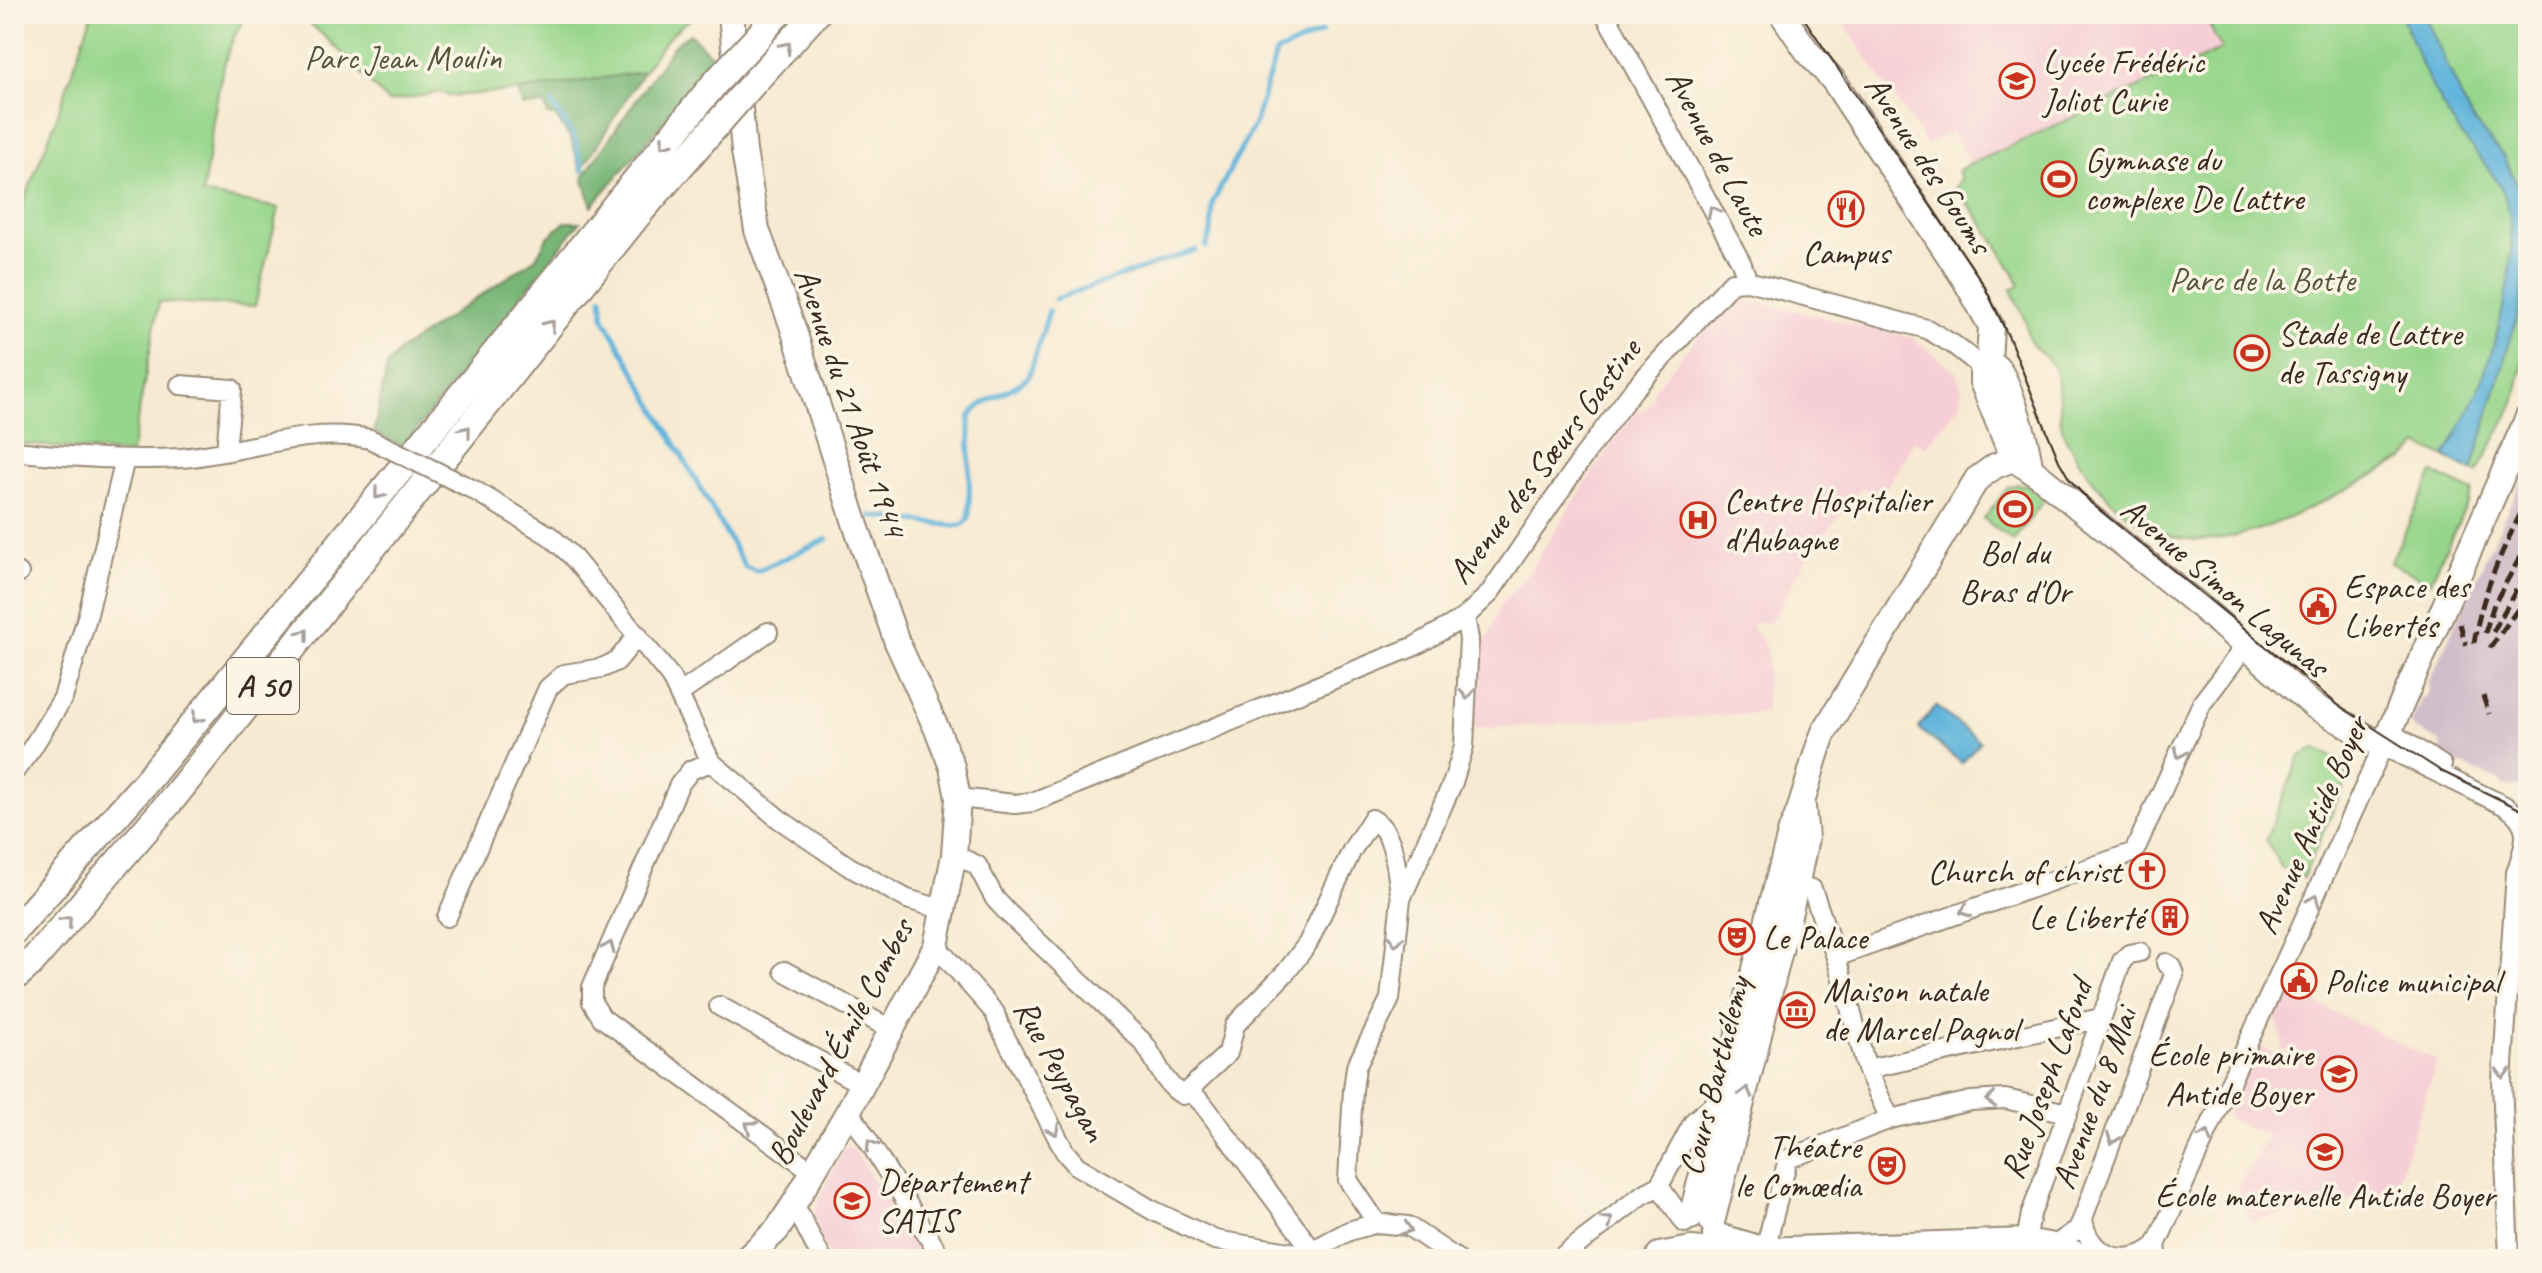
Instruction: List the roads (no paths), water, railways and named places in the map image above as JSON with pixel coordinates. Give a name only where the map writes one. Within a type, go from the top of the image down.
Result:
[{"type":"highway","name":"A 50","points":[[14,931],[146,782],[715,83],[777,14]]},
{"type":"highway","name":"A 50","points":[[14,978],[30,964],[174,797],[641,211],[816,14]]},
{"type":"main road","name":"Avenue du 21 Août 1944","points":[[731,14],[744,151],[757,230],[792,325],[856,526],[897,642],[944,745],[958,798],[954,855]]},
{"type":"main road","name":"Avenue des Goums","points":[[1782,14],[1807,51],[1834,81],[1965,280],[1991,326],[1985,364]]},
{"type":"main road","points":[[1985,364],[1998,369],[2030,452],[2022,464]]},
{"type":"main road","name":"Avenue Antide Boyer","points":[[2386,739],[2528,417]]},
{"type":"main road","name":"Avenue Simon Lagunas","points":[[2022,464],[2246,645],[2314,706],[2386,739]]},
{"type":"main road","name":"Cours Barthélemy","points":[[1697,1232],[1787,884],[1806,838],[1803,807],[1811,764],[1831,721],[1977,479],[1995,466],[2022,464]]},
{"type":"main road","name":"Boulevard Émile Combes","points":[[746,1259],[777,1230],[794,1204],[863,1085],[936,946],[954,855]]},
{"type":"main road","points":[[1657,1257],[1697,1232],[1722,1097],[1787,884]]},
{"type":"main road","points":[[1697,1232],[1731,1251],[1758,1254],[2026,1241],[2054,1246],[2091,1259]]},
{"type":"street","name":"Avenue de Laute","points":[[1605,14],[1660,110],[1741,262],[1748,281]]},
{"type":"street","name":"Avenue des Sœurs Gastine","points":[[958,798],[1015,804],[1033,802],[1415,646],[1465,617],[1494,587],[1634,389],[1719,294],[1732,282],[1748,281]]},
{"type":"street","points":[[1748,281],[1927,329],[1985,364]]},
{"type":"street","points":[[180,385],[232,389],[226,450]]},
{"type":"street","points":[[14,451],[75,458],[183,457],[296,438],[351,435],[370,439],[474,490],[550,536],[571,555],[670,676],[711,762],[779,819],[848,866],[907,899],[944,910]]},
{"type":"street","points":[[14,772],[63,698],[88,614],[125,459]]},
{"type":"street","points":[[1401,899],[1453,782],[1464,746],[1469,639],[1465,617]]},
{"type":"street","points":[[679,694],[768,632]]},
{"type":"street","points":[[447,917],[548,688],[564,674],[602,668],[617,661],[638,635]]},
{"type":"street","points":[[1836,957],[2134,852],[2202,703],[2246,645]]},
{"type":"street","points":[[2386,739],[2528,805]]},
{"type":"street","points":[[2386,739],[2505,806],[2519,815],[2524,826],[2525,844],[2516,873],[2502,1080],[2509,1259]]},
{"type":"street","name":"Avenue Antide Boyer","points":[[2157,1252],[2386,739]]},
{"type":"street","points":[[711,762],[691,770],[679,785],[592,987],[592,1002],[602,1018],[813,1172]]},
{"type":"street","points":[[954,855],[977,865],[995,899],[1143,1042],[1158,1061],[1166,1082],[1183,1095],[1228,1053],[1235,1025],[1287,971],[1308,943],[1352,850],[1372,819],[1382,826],[1389,838],[1401,899],[1390,999],[1356,1067],[1348,1180],[1377,1223],[1408,1226],[1457,1259]]},
{"type":"street","points":[[1787,884],[1812,889],[1836,957],[1867,1069],[1890,1119]]},
{"type":"street","name":"Rue Peypagan","points":[[936,946],[995,1013],[1065,1152],[1077,1166],[1152,1210],[1215,1240],[1296,1253],[1312,1250],[1349,1231],[1377,1223]]},
{"type":"street","name":"Rue Joseph Lafond","points":[[2026,1241],[2031,1214],[2122,961],[2129,954],[2140,952]]},
{"type":"street","name":"Avenue du 8 Mai","points":[[2054,1246],[2078,1229],[2083,1218],[2174,974],[2166,963]]},
{"type":"street","points":[[784,971],[892,1030]]},
{"type":"street","points":[[719,1006],[863,1085]]},
{"type":"street","points":[[1867,1069],[2101,1018]]},
{"type":"street","points":[[1190,1091],[1203,1104],[1312,1250]]},
{"type":"street","points":[[1559,1259],[1642,1195],[1659,1186],[1694,1121],[1722,1097]]},
{"type":"street","points":[[1758,1254],[1788,1159],[1890,1119],[1990,1099],[2024,1102],[2067,1113]]},
{"type":"street","points":[[849,1110],[942,1259]]},
{"type":"street","points":[[1659,1186],[1697,1232]]},
{"type":"street","points":[[794,1204],[822,1259]]},
{"type":"street","points":[[2083,1218],[2085,1235],[2096,1249],[2124,1258],[2157,1252]]},
{"type":"water","points":[[2401,14],[2424,14],[2471,118],[2504,157],[2522,195],[2528,234],[2520,307],[2472,471],[2445,457],[2470,410],[2495,339],[2510,266],[2510,220],[2497,180],[2449,117],[2419,59]]},
{"type":"water","points":[[1936,706],[1980,742],[1962,763],[1918,728]]},
{"type":"waterway","points":[[1206,247],[1211,232],[1213,202],[1255,123],[1276,53],[1322,32]]},
{"type":"waterway","points":[[552,103],[575,140],[583,170]]},
{"type":"waterway","points":[[1055,299],[1196,250]]},
{"type":"waterway","points":[[602,297],[604,318],[745,567],[757,571],[827,539]]},
{"type":"waterway","points":[[871,516],[956,526],[964,524],[969,518],[970,417],[983,404],[1029,376],[1049,311]]},
{"type":"tram line","points":[[1801,14],[1984,285],[2070,480],[2092,504],[2338,705],[2441,771],[2528,813]]},
{"type":"railway","points":[[2474,643],[2488,587],[2528,499]]},
{"type":"railway","points":[[2485,633],[2494,604],[2528,543]]},
{"type":"railway","points":[[2493,632],[2528,568]]},
{"type":"railway","points":[[2490,648],[2528,595]]},
{"type":"railway","points":[[2460,624],[2466,645]]},
{"type":"railway","points":[[2483,696],[2489,714]]},
{"type":"place","name":"Lycée Frédéric Joliot Curie","points":[[2017,81]]},
{"type":"place","name":"Gymnase du complexe De Lattre","points":[[2059,179]]},
{"type":"place","name":"Campus","points":[[1846,209]]},
{"type":"place","name":"Stade de Lattre de Tassigny","points":[[2252,353]]},
{"type":"place","name":"Bol du Bras d'Or","points":[[2015,509]]},
{"type":"place","name":"Centre Hospitalier d'Aubagne","points":[[1698,520]]},
{"type":"place","name":"Espace des Libertés","points":[[2318,606]]},
{"type":"place","name":"Church of christ","points":[[2147,871]]},
{"type":"place","name":"Le Liberté","points":[[2170,917]]},
{"type":"place","name":"Le Palace","points":[[1737,937]]},
{"type":"place","name":"Police municipal","points":[[2299,981]]},
{"type":"place","name":"Maison natale de Marcel Pagnol","points":[[1797,1010]]},
{"type":"place","name":"École primaire Antide Boyer","points":[[2339,1074]]},
{"type":"place","name":"École maternelle Antide Boyer","points":[[2325,1152]]},
{"type":"place","name":"Théatre le Comœdia","points":[[1887,1166]]},
{"type":"place","name":"Département SATIS","points":[[852,1201]]},
{"type":"park label","name":"Parc Jean Moulin","points":[[403,57]]},
{"type":"park label","name":"Parc de la Botte","points":[[2262,279]]}]
